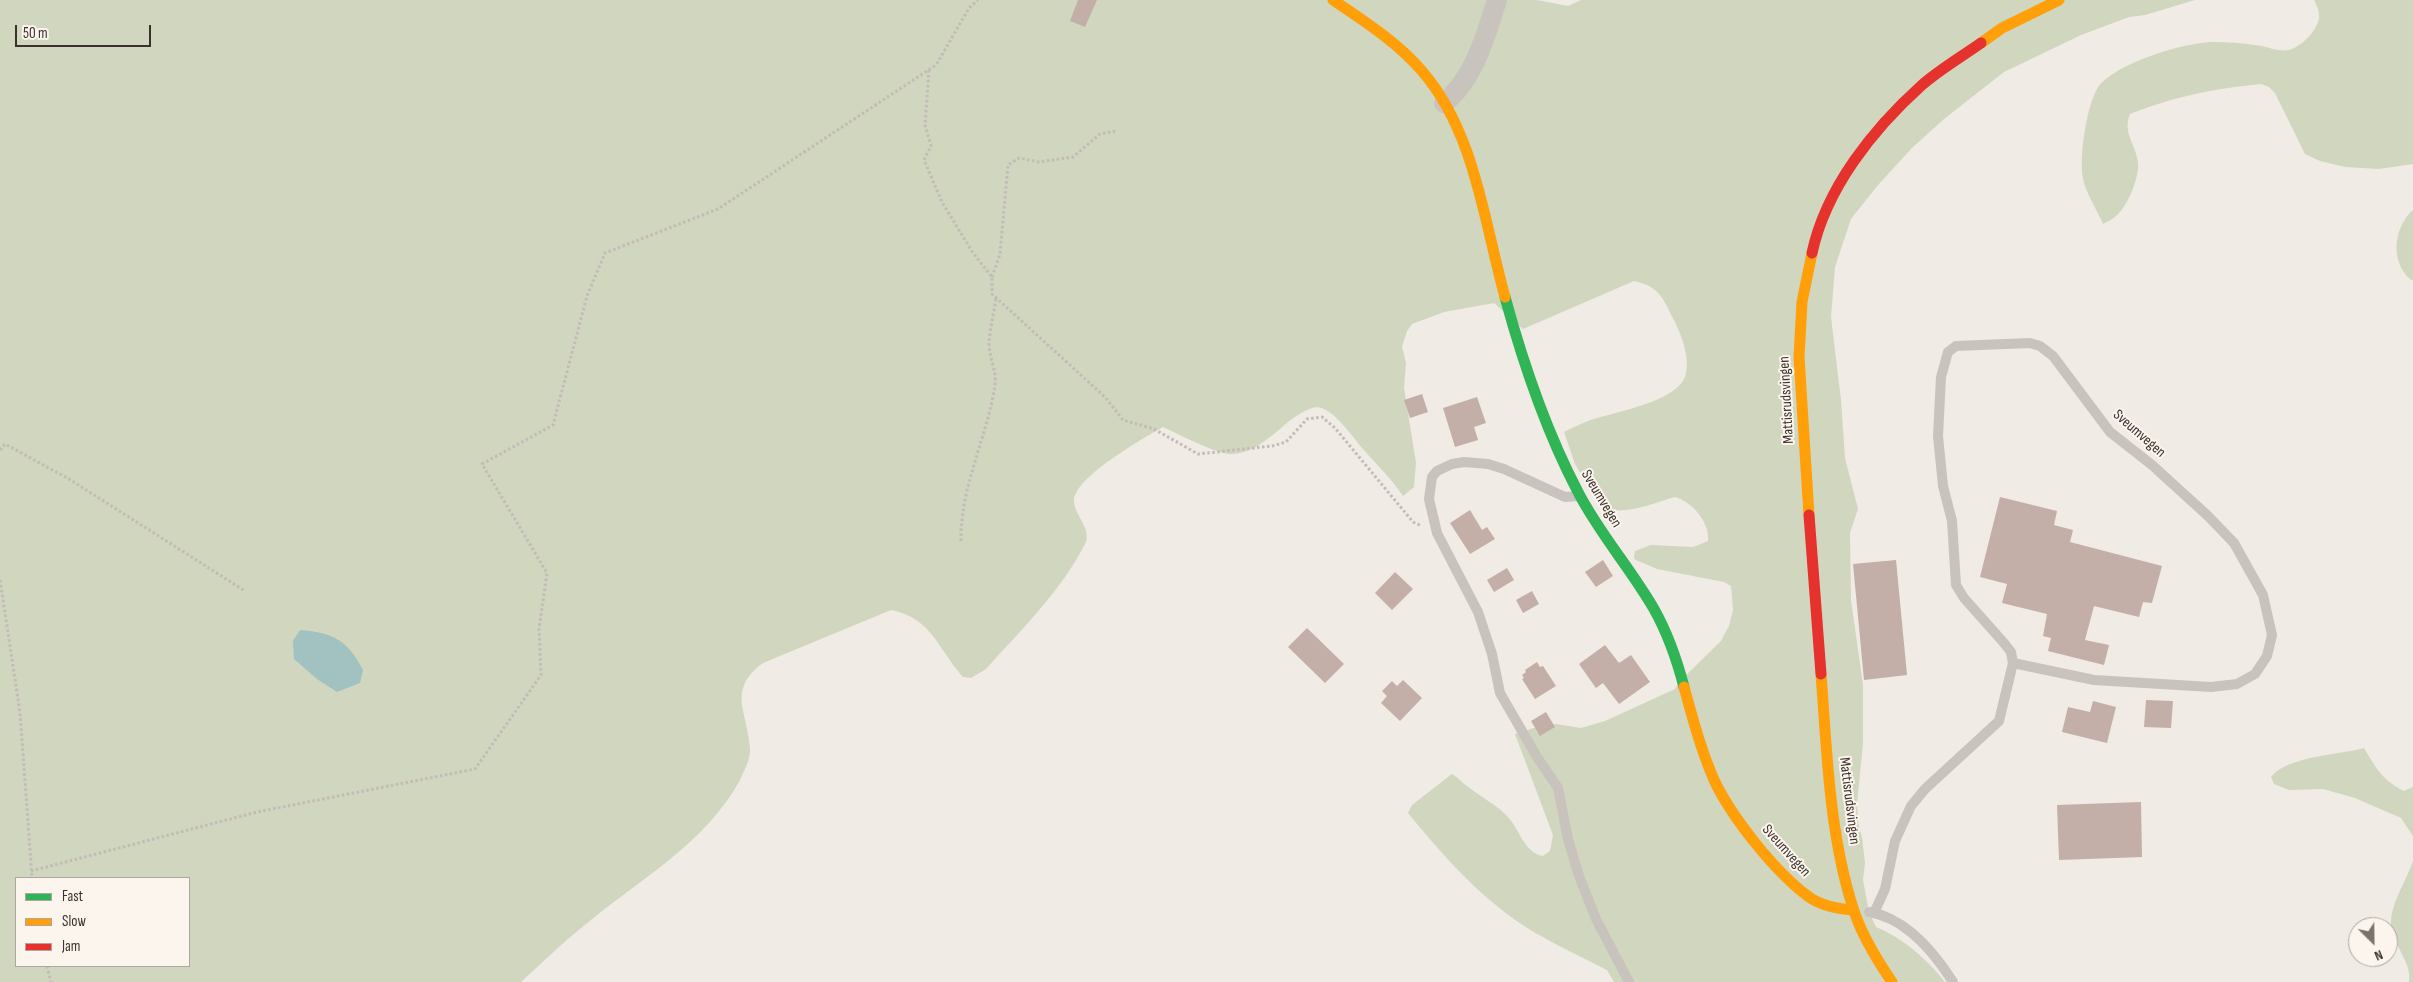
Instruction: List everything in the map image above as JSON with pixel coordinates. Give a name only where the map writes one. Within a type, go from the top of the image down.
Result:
[{"type":"street","name":"Sveumvegen","points":[[1332,0],[1385,36],[1406,53],[1421,69],[1444,104],[1456,128],[1470,170],[1506,304],[1552,433],[1580,496],[1652,606],[1665,631],[1683,680],[1708,767],[1729,806],[1764,850],[1809,897],[1819,904],[1836,909],[1853,910]]},
{"type":"street","points":[[1444,104],[1461,86],[1485,38],[1497,0]]},
{"type":"street","name":"Mattisrudsvingen","points":[[1853,910],[1844,879],[1832,810],[1817,632],[1798,357],[1802,302],[1815,239],[1831,198],[1868,141],[1922,84],[2002,28],[2059,0]]},
{"type":"street","points":[[1853,910],[1878,962],[1892,982]]},
{"type":"lane","name":"Sveumvegen","points":[[2030,344],[2040,346],[2053,356],[2110,432],[2152,465],[2208,516],[2234,543],[2263,595],[2272,635],[2267,656],[2255,674],[2238,684],[2211,687],[2094,680],[2014,663],[2011,652],[1964,598],[1956,584],[1952,522],[1943,486],[1938,436],[1941,377],[1948,352],[1956,346],[2030,344]]},
{"type":"lane","points":[[1580,496],[1565,497],[1555,494],[1521,476],[1488,464],[1464,462],[1452,464],[1437,471],[1430,486],[1431,515],[1437,533],[1478,612],[1492,654],[1504,704],[1558,788],[1568,839],[1579,876],[1596,918],[1629,982]]},
{"type":"lane","points":[[1874,913],[1891,868],[1895,841],[1911,806],[1925,789],[1999,722],[2014,663]]},
{"type":"lane","points":[[1853,910],[1874,913],[1913,934],[1937,959],[1953,982]]},
{"type":"path","points":[[31,871],[257,812],[475,769],[542,675],[538,629],[547,573],[482,464],[553,424],[587,296],[605,253],[718,209],[936,65],[970,8],[978,0]]},
{"type":"path","points":[[928,70],[925,124],[931,146],[924,160],[942,202],[973,253],[992,277]]},
{"type":"path","points":[[1115,131],[1100,134],[1072,157],[1039,162],[1019,158],[1008,165],[1000,254],[992,277],[992,294],[1105,397],[1123,420],[1154,429],[1198,454],[1272,446],[1286,442],[1307,418],[1322,418],[1336,428],[1413,522],[1437,533]]},
{"type":"path","points":[[961,541],[961,516],[981,440],[988,424],[990,403],[996,384],[989,345],[996,297]]},
{"type":"path","points":[[0,450],[5,444],[69,479],[245,590]]},
{"type":"path","points":[[0,580],[20,712],[32,877]]},
{"type":"path","points":[[47,967],[51,982]]},
{"type":"green space","points":[[0,0],[1537,0],[1568,6],[1581,0],[2195,0],[2145,15],[2129,17],[2081,35],[2004,72],[1944,119],[1912,148],[1878,185],[1851,219],[1835,267],[1831,317],[1841,400],[1845,458],[1858,509],[1850,533],[1851,600],[1863,685],[1863,744],[1857,804],[1865,863],[1863,880],[1869,912],[1876,927],[1896,937],[1914,950],[1945,982],[1614,982],[1607,970],[1532,931],[1497,906],[1450,862],[1408,813],[1412,805],[1452,774],[1501,810],[1510,819],[1526,845],[1536,854],[1543,856],[1550,851],[1553,835],[1515,734],[1540,726],[1556,724],[1581,728],[1605,721],[1675,689],[1679,682],[1721,641],[1729,626],[1733,610],[1731,586],[1724,582],[1657,569],[1634,559],[1635,551],[1651,545],[1693,547],[1708,541],[1706,527],[1699,514],[1688,503],[1675,497],[1628,510],[1610,510],[1601,507],[1575,464],[1564,432],[1588,421],[1656,400],[1669,394],[1679,386],[1685,377],[1687,363],[1685,349],[1678,328],[1667,307],[1656,291],[1634,281],[1523,329],[1494,303],[1444,312],[1412,324],[1407,331],[1402,347],[1406,363],[1404,388],[1416,463],[1414,487],[1403,496],[1389,477],[1340,422],[1326,410],[1312,408],[1302,412],[1257,446],[1234,454],[1219,452],[1163,427],[1111,459],[1085,481],[1077,491],[1074,501],[1087,533],[1085,544],[1064,578],[1026,625],[986,669],[971,678],[963,677],[925,627],[905,614],[891,610],[763,663],[745,683],[742,693],[743,713],[750,748],[749,756],[740,780],[726,803],[690,842],[577,931],[521,982],[0,982]]},
{"type":"green space","points":[[2314,0],[2413,0],[2413,164],[2379,169],[2345,167],[2320,161],[2305,154],[2275,93],[2269,87],[2261,84],[2210,91],[2163,102],[2130,114],[2128,133],[2137,156],[2137,176],[2125,206],[2115,217],[2103,224],[2084,184],[2082,158],[2084,133],[2090,108],[2097,89],[2105,80],[2133,63],[2150,56],[2201,43],[2240,43],[2289,50],[2304,41],[2317,25],[2319,12]]},
{"type":"green space","points":[[2413,210],[2413,280],[2411,280],[2404,273],[2400,264],[2397,255],[2397,245],[2401,226]]},
{"type":"green space","points":[[2364,748],[2385,778],[2396,787],[2404,791],[2413,787],[2413,836],[2401,818],[2355,798],[2323,789],[2289,790],[2274,784],[2271,777],[2279,770],[2301,760]]},
{"type":"green space","points":[[2413,861],[2413,982],[2409,982],[2408,968],[2398,946],[2398,917],[2392,917],[2396,900]]},
{"type":"water","points":[[300,630],[331,636],[345,645],[363,670],[360,683],[337,692],[317,679],[294,659],[293,641]]},
{"type":"building","points":[[1078,0],[1097,0],[1085,27],[1070,21]]},
{"type":"building","points":[[1422,394],[1428,412],[1410,418],[1404,400]]},
{"type":"building","points":[[1477,397],[1486,423],[1474,427],[1478,440],[1455,447],[1443,408]]},
{"type":"building","points":[[2000,497],[2057,511],[2054,525],[2073,530],[2070,542],[2162,566],[2152,603],[2143,602],[2139,617],[2094,606],[2085,640],[2109,645],[2104,665],[2048,651],[2051,638],[2043,636],[2047,614],[2002,603],[2007,584],[1980,577]]},
{"type":"building","points":[[1470,510],[1482,530],[1487,527],[1495,539],[1470,554],[1450,523]]},
{"type":"building","points":[[1603,560],[1613,576],[1596,587],[1585,572]]},
{"type":"building","points":[[1896,560],[1907,675],[1864,680],[1853,564]]},
{"type":"building","points":[[1507,568],[1514,580],[1494,592],[1487,580]]},
{"type":"building","points":[[1395,572],[1413,589],[1392,610],[1375,593]]},
{"type":"building","points":[[1532,591],[1539,604],[1523,613],[1516,600]]},
{"type":"building","points":[[1307,628],[1344,664],[1325,683],[1288,647]]},
{"type":"building","points":[[1605,645],[1619,663],[1631,655],[1650,682],[1619,704],[1603,683],[1596,688],[1579,664]]},
{"type":"building","points":[[1537,662],[1540,667],[1543,666],[1556,686],[1535,699],[1522,679],[1524,678],[1522,675],[1526,672],[1525,670]]},
{"type":"building","points":[[1403,680],[1422,698],[1400,721],[1381,703],[1387,696],[1382,691],[1392,681],[1397,686]]},
{"type":"building","points":[[2146,700],[2173,701],[2171,728],[2144,727]]},
{"type":"building","points":[[2093,701],[2116,707],[2107,743],[2062,732],[2068,707],[2090,712]]},
{"type":"building","points":[[1546,712],[1555,727],[1540,736],[1531,721]]},
{"type":"building","points":[[2141,802],[2142,857],[2059,860],[2057,805]]},
{"type":"traffic: fast","points":[[1505,297],[1536,396],[1566,469],[1586,507],[1654,609],[1672,647],[1684,687]]},
{"type":"traffic: slow","points":[[1333,0],[1380,32],[1402,51],[1422,71],[1440,95],[1454,121],[1476,179],[1505,297]]},
{"type":"traffic: slow","points":[[1981,43],[2002,28],[2059,0]]},
{"type":"traffic: slow","points":[[1809,515],[1799,357],[1802,302],[1812,253]]},
{"type":"traffic: slow","points":[[1821,674],[1830,792],[1845,880],[1860,927],[1875,956],[1892,982]]},
{"type":"traffic: slow","points":[[1684,687],[1698,735],[1715,782],[1723,797],[1756,844],[1783,874],[1809,897],[1819,903],[1853,910]]},
{"type":"traffic: jam","points":[[1812,253],[1828,206],[1840,183],[1869,140],[1922,85],[1981,43]]},
{"type":"traffic: jam","points":[[1809,515],[1821,674]]}]
